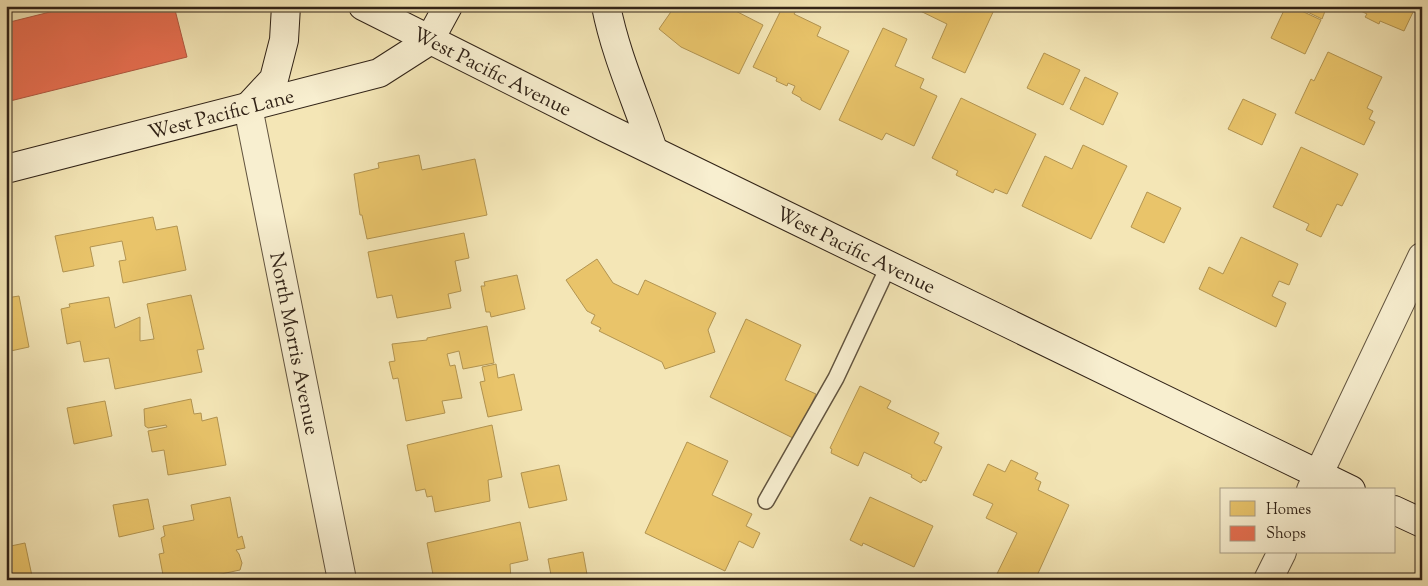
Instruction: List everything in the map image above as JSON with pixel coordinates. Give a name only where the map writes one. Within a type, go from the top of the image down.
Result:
[{"type":"street","points":[[248,106],[274,79],[284,40],[286,6]]},
{"type":"street","name":"West Pacific Avenue","points":[[363,6],[429,41],[889,265],[1315,482],[1342,488]]},
{"type":"street","points":[[429,41],[448,6]]},
{"type":"street","points":[[606,6],[616,52],[653,150]]},
{"type":"street","name":"West Pacific Lane","points":[[6,169],[379,73],[429,41]]},
{"type":"street","name":"North Morris Avenue","points":[[248,106],[342,580]]},
{"type":"street","points":[[1315,482],[1422,257]]},
{"type":"street","points":[[1396,511],[1422,523]]},
{"type":"street","points":[[1268,580],[1281,554]]},
{"type":"lane","points":[[766,501],[836,378],[889,265]]},
{"type":"building: Homes","points":[[675,6],[726,6],[763,25],[739,74],[681,47],[659,29]]},
{"type":"building: Homes","points":[[910,6],[985,6],[994,10],[965,73],[932,58],[947,24]]},
{"type":"building: Homes","points":[[1286,6],[1291,6],[1321,20],[1305,54],[1271,38]]},
{"type":"building: Homes","points":[[1295,6],[1327,6],[1322,19]]},
{"type":"building: Homes","points":[[1351,6],[1422,6],[1422,12],[1414,10],[1404,31],[1380,21],[1379,24],[1365,17],[1367,14]]},
{"type":"building: Homes","points":[[788,7],[796,11],[794,14],[821,27],[817,36],[849,51],[820,110],[792,93],[795,86],[788,83],[787,86],[776,81],[777,78],[753,67],[782,8],[787,11]]},
{"type":"building: Homes","points":[[883,28],[907,39],[895,66],[924,79],[920,88],[937,96],[914,146],[886,133],[882,140],[839,120]]},
{"type":"building: Homes","points":[[1328,52],[1382,77],[1367,108],[1373,111],[1369,119],[1375,122],[1364,145],[1295,113],[1311,79],[1314,81]]},
{"type":"building: Homes","points":[[1044,53],[1080,70],[1063,105],[1027,88]]},
{"type":"building: Homes","points":[[1085,77],[1118,93],[1103,125],[1070,109]]},
{"type":"building: Homes","points":[[961,98],[1036,134],[1007,194],[995,189],[993,193],[956,175],[958,171],[932,158]]},
{"type":"building: Homes","points":[[1243,99],[1276,114],[1262,145],[1228,129]]},
{"type":"building: Homes","points":[[1083,145],[1127,166],[1091,239],[1022,206],[1045,156],[1072,169]]},
{"type":"building: Homes","points":[[1301,147],[1358,174],[1342,206],[1337,204],[1321,237],[1306,230],[1309,224],[1273,207]]},
{"type":"building: Homes","points":[[419,155],[422,170],[475,159],[487,215],[367,239],[362,215],[360,215],[354,174],[379,168],[378,163]]},
{"type":"building: Homes","points":[[1147,192],[1181,208],[1164,243],[1131,227]]},
{"type":"building: Homes","points":[[153,217],[156,230],[177,226],[186,270],[123,283],[119,261],[126,260],[122,241],[90,247],[94,266],[63,272],[55,236]]},
{"type":"building: Homes","points":[[464,233],[469,258],[455,261],[461,291],[448,294],[451,308],[397,318],[392,295],[377,298],[368,252]]},
{"type":"building: Homes","points":[[1241,237],[1298,264],[1289,285],[1279,281],[1272,296],[1286,303],[1276,327],[1199,289],[1209,267],[1223,274]]},
{"type":"building: Homes","points":[[597,259],[613,283],[638,295],[645,280],[716,313],[708,330],[715,352],[665,369],[662,362],[599,331],[601,328],[591,323],[595,315],[587,311],[566,280]]},
{"type":"building: Homes","points":[[517,275],[525,309],[491,317],[490,312],[486,312],[481,286],[485,286],[484,282]]},
{"type":"building: Homes","points":[[191,295],[204,349],[197,350],[202,372],[115,389],[109,358],[84,362],[80,341],[67,344],[61,309],[70,307],[69,304],[109,297],[115,328],[140,317],[140,341],[154,339],[147,304]]},
{"type":"building: Homes","points":[[19,296],[29,347],[6,352],[6,298]]},
{"type":"building: Homes","points":[[746,319],[801,345],[785,380],[816,394],[795,439],[710,397]]},
{"type":"building: Homes","points":[[487,326],[494,363],[463,369],[459,351],[447,354],[450,366],[455,365],[462,398],[442,401],[445,413],[406,421],[398,378],[393,379],[389,362],[395,361],[392,344],[427,340],[427,338]]},
{"type":"building: Homes","points":[[496,364],[498,378],[514,374],[522,410],[488,417],[480,382],[485,381],[482,367]]},
{"type":"building: Homes","points":[[860,386],[891,401],[887,408],[939,433],[934,443],[942,447],[926,481],[923,480],[921,483],[911,477],[912,475],[864,452],[858,466],[831,453],[832,449],[830,448]]},
{"type":"building: Homes","points":[[191,399],[194,414],[201,413],[202,421],[217,417],[226,465],[168,475],[164,450],[152,452],[148,431],[167,427],[166,425],[148,428],[145,426],[144,409]]},
{"type":"building: Homes","points":[[105,401],[112,436],[74,444],[67,408]]},
{"type":"building: Homes","points":[[492,425],[502,477],[488,480],[490,501],[435,512],[432,496],[427,497],[425,489],[416,491],[407,445]]},
{"type":"building: Homes","points":[[687,442],[728,461],[712,495],[752,514],[746,526],[760,533],[753,548],[739,541],[725,571],[645,533]]},
{"type":"building: Homes","points":[[1011,460],[1038,473],[1035,479],[1041,482],[1038,490],[1069,505],[1035,580],[994,580],[1017,533],[986,518],[993,504],[973,495],[988,464],[1005,472]]},
{"type":"building: Homes","points":[[559,465],[567,500],[529,508],[521,473]]},
{"type":"building: Homes","points":[[230,497],[238,538],[242,536],[245,548],[236,550],[242,563],[240,570],[193,580],[164,580],[159,554],[164,553],[161,538],[165,536],[163,526],[194,520],[191,505]]},
{"type":"building: Homes","points":[[870,497],[933,526],[914,567],[863,543],[862,546],[850,540]]},
{"type":"building: Homes","points":[[148,499],[154,529],[119,537],[113,505]]},
{"type":"building: Homes","points":[[520,522],[528,560],[510,564],[511,580],[434,580],[427,543]]},
{"type":"building: Homes","points":[[25,543],[32,576],[6,580],[6,547]]},
{"type":"building: Homes","points":[[583,552],[588,580],[552,580],[548,559]]},
{"type":"building: Shops","points":[[74,6],[174,6],[187,57],[6,102],[6,23]]}]
